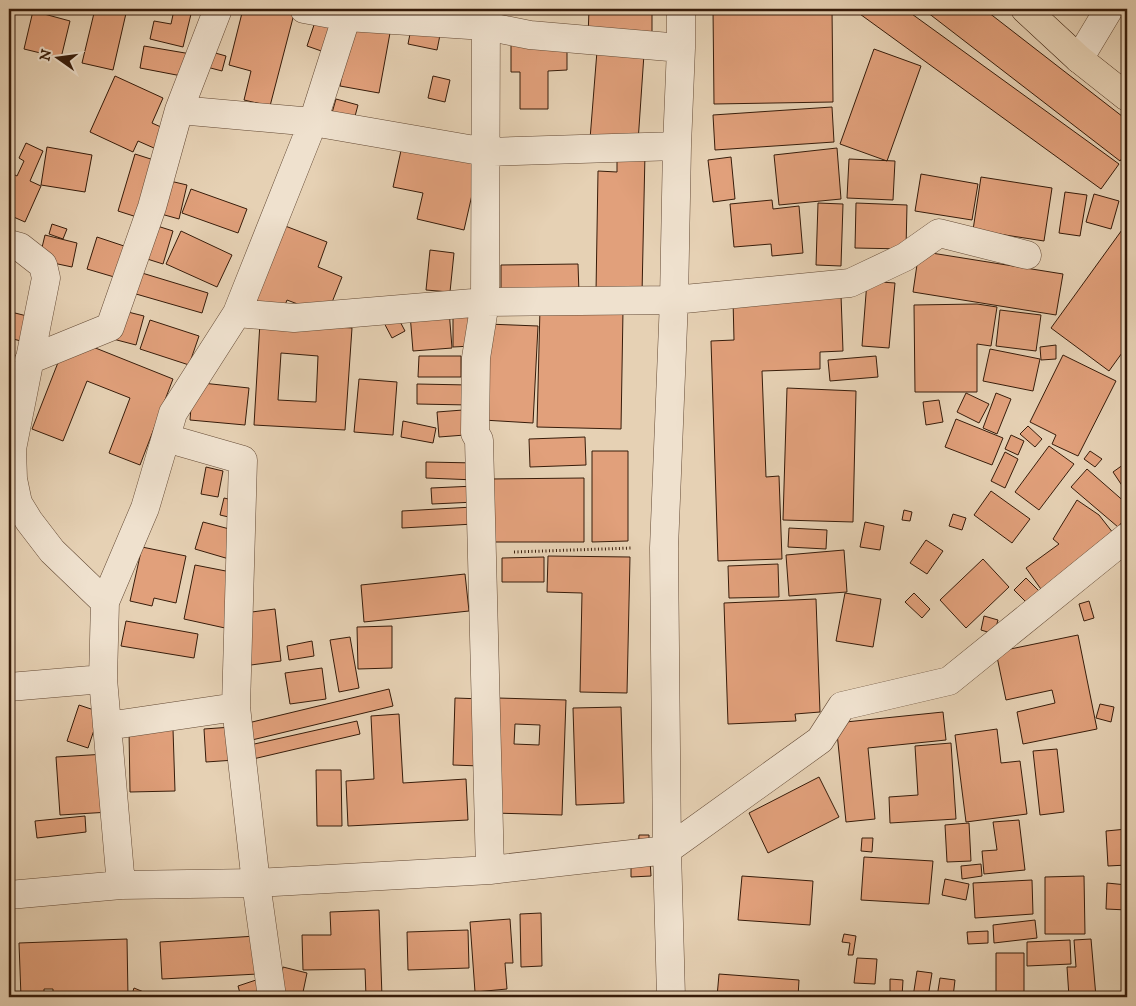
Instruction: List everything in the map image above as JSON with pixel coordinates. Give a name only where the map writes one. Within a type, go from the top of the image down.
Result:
[{"type":"main road","points":[[1025,9],[1079,59],[1127,97]]},
{"type":"street","points":[[29,360],[110,327],[152,207],[179,110],[218,9]]},
{"type":"street","points":[[304,9],[348,13],[485,17],[530,35],[681,48]]},
{"type":"street","points":[[671,997],[667,850],[664,548],[674,300],[681,9]]},
{"type":"street","points":[[1079,59],[1109,9]]},
{"type":"street","points":[[121,885],[103,679],[104,602],[145,508],[173,413],[237,313],[313,122],[348,13]]},
{"type":"street","points":[[485,17],[485,302],[476,358],[475,433],[479,440],[483,553],[490,870]]},
{"type":"street","points":[[179,110],[313,122],[486,152],[677,146]]},
{"type":"street","points":[[237,313],[294,318],[485,302],[674,300],[850,283],[905,258],[939,233],[1027,255]]},
{"type":"street","points":[[9,244],[20,247],[42,265],[46,278],[12,448],[12,479],[18,504],[52,551],[104,602]]},
{"type":"street","points":[[166,438],[243,460],[236,707],[256,884],[272,997]]},
{"type":"street","points":[[9,894],[121,885],[256,884],[490,870],[667,850],[820,740],[842,706],[949,681],[1127,537]]},
{"type":"street","points":[[9,687],[103,679]]},
{"type":"street","points":[[107,726],[236,707]]},
{"type":"path","points":[[483,553],[664,548]]},
{"type":"building","points":[[95,9],[127,9],[113,70],[82,63]]},
{"type":"building","points":[[169,9],[209,9],[208,14],[192,10],[183,47],[150,39],[154,21],[171,24],[174,10]]},
{"type":"building","points":[[243,9],[272,9],[294,14],[270,106],[244,100],[251,71],[229,65]]},
{"type":"building","points":[[589,9],[652,9],[652,38],[588,38]]},
{"type":"building","points":[[713,9],[832,9],[833,102],[714,104]]},
{"type":"building","points":[[853,9],[905,9],[1119,164],[1101,189]]},
{"type":"building","points":[[923,9],[984,9],[1127,120],[1127,151],[1120,161]]},
{"type":"building","points":[[33,11],[70,21],[61,58],[24,49]]},
{"type":"building","points":[[317,16],[340,24],[330,54],[307,46]]},
{"type":"building","points":[[412,24],[441,30],[437,50],[408,44]]},
{"type":"building","points":[[351,27],[390,33],[379,93],[340,86]]},
{"type":"building","points":[[567,41],[567,70],[548,71],[548,109],[520,109],[520,72],[511,72],[511,42]]},
{"type":"building","points":[[144,46],[191,54],[187,77],[140,68]]},
{"type":"building","points":[[874,49],[921,66],[887,161],[840,144]]},
{"type":"building","points":[[208,51],[226,56],[222,71],[203,66]]},
{"type":"building","points":[[597,51],[644,54],[638,142],[590,139]]},
{"type":"building","points":[[115,76],[163,98],[152,123],[172,132],[163,152],[138,141],[133,152],[90,132]]},
{"type":"building","points":[[433,76],[450,80],[445,102],[428,98]]},
{"type":"building","points":[[336,99],[358,105],[354,120],[332,113]]},
{"type":"building","points":[[832,107],[834,142],[715,150],[713,115]]},
{"type":"building","points":[[26,143],[43,151],[30,181],[41,186],[25,222],[9,215],[9,172],[17,176],[24,161],[19,158]]},
{"type":"building","points":[[402,146],[479,164],[464,230],[417,219],[423,193],[393,187]]},
{"type":"building","points":[[47,147],[92,155],[85,192],[41,185]]},
{"type":"building","points":[[837,148],[841,199],[779,205],[774,155]]},
{"type":"building","points":[[617,152],[645,153],[642,294],[596,292],[598,171],[617,172]]},
{"type":"building","points":[[135,154],[157,161],[140,218],[118,211]]},
{"type":"building","points":[[731,157],[735,199],[713,202],[708,160]]},
{"type":"building","points":[[849,159],[895,161],[893,200],[847,198]]},
{"type":"building","points":[[921,174],[978,184],[972,220],[915,211]]},
{"type":"building","points":[[981,177],[1052,188],[1044,241],[973,230]]},
{"type":"building","points":[[170,181],[187,185],[179,219],[161,214]]},
{"type":"building","points":[[191,189],[247,209],[238,233],[182,213]]},
{"type":"building","points":[[1065,192],[1087,195],[1080,236],[1059,233]]},
{"type":"building","points":[[1094,194],[1119,201],[1111,229],[1086,222]]},
{"type":"building","points":[[772,200],[773,209],[799,206],[803,253],[772,256],[771,244],[734,247],[730,204]]},
{"type":"building","points":[[818,203],[843,204],[841,266],[816,265]]},
{"type":"building","points":[[856,203],[907,205],[906,249],[855,248]]},
{"type":"building","points":[[1127,223],[1127,346],[1109,371],[1051,328]]},
{"type":"building","points":[[52,224],[67,229],[63,239],[49,234]]},
{"type":"building","points":[[151,224],[173,231],[163,264],[141,257]]},
{"type":"building","points":[[280,224],[327,242],[318,267],[342,277],[327,315],[287,300],[282,313],[251,301]]},
{"type":"building","points":[[181,231],[232,255],[217,287],[166,264]]},
{"type":"building","points":[[45,235],[77,243],[72,267],[39,260]]},
{"type":"building","points":[[97,237],[130,248],[121,279],[87,269]]},
{"type":"building","points":[[430,250],[454,253],[450,292],[426,290]]},
{"type":"building","points":[[919,251],[1063,274],[1056,315],[913,292]]},
{"type":"building","points":[[578,264],[579,293],[501,294],[501,265]]},
{"type":"building","points":[[142,273],[208,293],[202,313],[136,294]]},
{"type":"building","points":[[867,281],[895,283],[889,348],[862,346]]},
{"type":"building","points":[[841,295],[843,351],[820,352],[820,369],[762,371],[766,477],[779,476],[782,559],[718,561],[711,341],[734,340],[733,299]]},
{"type":"building","points":[[977,304],[997,307],[991,346],[977,344],[977,392],[915,392],[914,305]]},
{"type":"building","points":[[540,308],[623,310],[621,429],[537,427]]},
{"type":"building","points":[[120,310],[144,316],[136,345],[113,339]]},
{"type":"building","points":[[449,310],[452,348],[413,351],[410,314]]},
{"type":"building","points":[[471,310],[472,346],[453,347],[453,311]]},
{"type":"building","points":[[1000,310],[1041,315],[1036,351],[996,346]]},
{"type":"building","points":[[11,312],[27,316],[21,341],[9,338]]},
{"type":"building","points":[[395,312],[405,331],[392,338],[382,319]]},
{"type":"building","points":[[150,320],[199,336],[189,365],[140,349]]},
{"type":"building","points":[[260,322],[352,328],[345,430],[254,425]],"holes":[[[281,353],[318,356],[316,402],[278,400]]]},
{"type":"building","points":[[487,324],[538,326],[533,423],[483,420]]},
{"type":"building","points":[[68,337],[173,379],[140,465],[109,453],[130,398],[87,381],[63,441],[32,429]]},
{"type":"building","points":[[1056,345],[1056,359],[1041,360],[1040,347]]},
{"type":"building","points":[[990,349],[1040,359],[1033,391],[983,381]]},
{"type":"building","points":[[9,354],[18,356],[11,386],[9,385]]},
{"type":"building","points":[[1063,355],[1116,381],[1078,456],[1052,444],[1056,435],[1030,422]]},
{"type":"building","points":[[419,356],[461,356],[461,377],[418,377]]},
{"type":"building","points":[[876,356],[878,377],[830,381],[828,360]]},
{"type":"building","points":[[359,379],[397,382],[393,435],[354,432]]},
{"type":"building","points":[[193,382],[249,388],[245,425],[190,420]]},
{"type":"building","points":[[417,384],[469,385],[469,405],[417,404]]},
{"type":"building","points":[[787,388],[856,391],[853,522],[783,520]]},
{"type":"building","points":[[966,393],[989,404],[979,423],[957,412]]},
{"type":"building","points":[[996,393],[1011,399],[997,434],[983,428]]},
{"type":"building","points":[[939,400],[943,422],[926,425],[923,402]]},
{"type":"building","points":[[463,410],[465,435],[439,437],[437,412]]},
{"type":"building","points":[[956,419],[1003,438],[992,465],[945,447]]},
{"type":"building","points":[[403,421],[436,428],[433,443],[401,437]]},
{"type":"building","points":[[1028,426],[1042,439],[1035,447],[1020,434]]},
{"type":"building","points":[[1011,435],[1024,441],[1018,455],[1005,449]]},
{"type":"building","points":[[585,437],[586,465],[530,467],[529,439]]},
{"type":"building","points":[[1049,446],[1074,464],[1039,510],[1015,492]]},
{"type":"building","points":[[592,451],[628,451],[628,541],[592,542]]},
{"type":"building","points":[[1090,451],[1102,459],[1095,467],[1084,459]]},
{"type":"building","points":[[1005,452],[1018,459],[1005,488],[991,481]]},
{"type":"building","points":[[426,462],[476,463],[476,480],[426,478]]},
{"type":"building","points":[[1127,462],[1127,493],[1113,472]]},
{"type":"building","points":[[206,467],[223,471],[218,497],[201,494]]},
{"type":"building","points":[[1087,469],[1127,504],[1127,516],[1118,527],[1071,487]]},
{"type":"building","points":[[584,478],[584,542],[491,542],[490,479]]},
{"type":"building","points":[[475,486],[476,502],[432,504],[431,488]]},
{"type":"building","points":[[991,491],[1030,519],[1012,543],[974,515]]},
{"type":"building","points":[[224,498],[241,502],[237,519],[220,515]]},
{"type":"building","points":[[1077,500],[1099,515],[1117,538],[1043,592],[1026,568],[1059,544],[1053,539]]},
{"type":"building","points":[[473,507],[474,524],[402,528],[402,511]]},
{"type":"building","points":[[904,510],[912,512],[910,521],[902,520]]},
{"type":"building","points":[[953,514],[966,518],[962,530],[949,526]]},
{"type":"building","points":[[203,522],[237,531],[229,559],[195,549]]},
{"type":"building","points":[[865,522],[884,526],[880,550],[860,547]]},
{"type":"building","points":[[789,528],[827,530],[826,549],[788,547]]},
{"type":"building","points":[[926,540],[943,551],[927,574],[910,563]]},
{"type":"building","points":[[142,547],[186,556],[176,603],[154,598],[152,606],[130,601]]},
{"type":"building","points":[[844,550],[847,592],[789,596],[786,555]]},
{"type":"building","points":[[548,556],[630,557],[627,693],[580,692],[582,593],[547,592]]},
{"type":"building","points":[[544,557],[544,582],[502,582],[502,558]]},
{"type":"building","points":[[983,559],[1009,587],[966,628],[940,600]]},
{"type":"building","points":[[778,564],[779,597],[729,598],[728,566]]},
{"type":"building","points":[[195,565],[236,573],[225,628],[184,619]]},
{"type":"building","points":[[465,574],[469,611],[364,622],[361,585]]},
{"type":"building","points":[[1026,578],[1041,593],[1029,605],[1014,590]]},
{"type":"building","points":[[845,593],[881,599],[873,647],[836,641]]},
{"type":"building","points":[[914,593],[930,609],[922,618],[905,602]]},
{"type":"building","points":[[816,599],[820,712],[795,714],[796,721],[728,724],[724,603]]},
{"type":"building","points":[[1089,601],[1094,618],[1084,621],[1079,604]]},
{"type":"building","points":[[275,609],[281,661],[251,665],[244,613]]},
{"type":"building","points":[[984,616],[998,620],[994,634],[981,630]]},
{"type":"building","points":[[126,621],[198,634],[194,658],[121,646]]},
{"type":"building","points":[[392,626],[392,668],[358,669],[357,627]]},
{"type":"building","points":[[1078,635],[1097,729],[1023,744],[1017,712],[1055,703],[1052,690],[1006,700],[996,652]]},
{"type":"building","points":[[350,637],[359,688],[339,692],[330,640]]},
{"type":"building","points":[[10,638],[12,670],[9,670]]},
{"type":"building","points":[[312,641],[314,656],[289,660],[287,646]]},
{"type":"building","points":[[322,668],[326,699],[290,704],[285,673]]},
{"type":"building","points":[[389,689],[393,706],[252,740],[248,723]]},
{"type":"building","points":[[455,698],[483,699],[480,766],[453,765]]},
{"type":"building","points":[[498,698],[566,700],[562,815],[494,813]],"holes":[[[515,724],[540,725],[539,745],[514,744]]]},
{"type":"building","points":[[1100,704],[1114,707],[1111,722],[1096,718]]},
{"type":"building","points":[[79,705],[100,712],[88,748],[67,741]]},
{"type":"building","points":[[621,707],[624,803],[576,805],[573,708]]},
{"type":"building","points":[[943,712],[946,740],[868,748],[875,819],[846,822],[836,723]]},
{"type":"building","points":[[399,714],[403,783],[466,779],[468,820],[348,826],[346,781],[374,779],[371,716]]},
{"type":"building","points":[[357,721],[360,734],[253,759],[250,745]]},
{"type":"building","points":[[232,727],[235,760],[206,762],[204,729]]},
{"type":"building","points":[[173,729],[175,791],[130,792],[129,730]]},
{"type":"building","points":[[997,729],[1001,763],[1020,761],[1027,814],[966,822],[955,735]]},
{"type":"building","points":[[951,743],[956,819],[890,823],[889,797],[918,795],[915,746]]},
{"type":"building","points":[[1057,749],[1064,812],[1040,815],[1033,751]]},
{"type":"building","points":[[106,754],[110,812],[60,815],[56,757]]},
{"type":"building","points":[[316,770],[341,770],[342,826],[317,826]]},
{"type":"building","points":[[819,777],[839,817],[768,853],[749,813]]},
{"type":"building","points":[[85,816],[86,832],[37,838],[35,821]]},
{"type":"building","points":[[1019,820],[1025,870],[984,874],[982,851],[997,850],[993,822]]},
{"type":"building","points":[[969,823],[971,861],[947,862],[945,825]]},
{"type":"building","points":[[1127,829],[1127,865],[1108,866],[1106,831]]},
{"type":"building","points":[[639,835],[649,835],[649,850],[638,850]]},
{"type":"building","points":[[862,838],[873,838],[872,852],[861,851]]},
{"type":"building","points":[[864,857],[933,861],[929,904],[861,900]]},
{"type":"building","points":[[650,860],[651,876],[631,877],[631,861]]},
{"type":"building","points":[[981,864],[982,876],[962,879],[961,866]]},
{"type":"building","points":[[742,876],[813,881],[810,925],[738,920]]},
{"type":"building","points":[[1084,876],[1085,934],[1045,934],[1045,877]]},
{"type":"building","points":[[945,879],[969,884],[966,900],[942,895]]},
{"type":"building","points":[[1032,880],[1033,914],[975,918],[973,883]]},
{"type":"building","points":[[1107,883],[1127,885],[1127,910],[1106,909]]},
{"type":"building","points":[[379,910],[382,997],[366,997],[365,969],[303,970],[302,935],[331,935],[330,912]]},
{"type":"building","points":[[541,913],[542,966],[521,967],[520,914]]},
{"type":"building","points":[[510,919],[513,963],[505,963],[507,989],[475,992],[470,922]]},
{"type":"building","points":[[1035,920],[1037,938],[994,943],[993,925]]},
{"type":"building","points":[[468,930],[469,968],[408,970],[407,932]]},
{"type":"building","points":[[988,931],[988,943],[968,944],[967,932]]},
{"type":"building","points":[[844,934],[856,936],[853,955],[848,955],[850,943],[842,942]]},
{"type":"building","points":[[256,936],[258,974],[162,979],[160,942]]},
{"type":"building","points":[[127,939],[128,997],[53,997],[53,989],[44,989],[44,997],[21,997],[19,943]]},
{"type":"building","points":[[1091,939],[1096,997],[1069,997],[1067,967],[1076,967],[1074,940]]},
{"type":"building","points":[[1070,940],[1071,964],[1027,966],[1027,942]]},
{"type":"building","points":[[996,953],[1024,953],[1024,997],[996,997]]},
{"type":"building","points":[[857,958],[877,959],[875,984],[854,983]]},
{"type":"building","points":[[283,967],[307,973],[302,997],[277,997]]},
{"type":"building","points":[[917,971],[932,973],[928,997],[913,997]]},
{"type":"building","points":[[719,974],[799,980],[798,997],[717,997]]},
{"type":"building","points":[[940,978],[955,980],[953,997],[937,997]]},
{"type":"building","points":[[890,979],[903,980],[902,997],[890,997]]},
{"type":"building","points":[[256,980],[261,997],[241,997],[238,986]]},
{"type":"building","points":[[134,988],[151,995],[151,997],[131,997]]},
{"type":"building","points":[[868,992],[872,993],[874,997],[863,997]]}]
